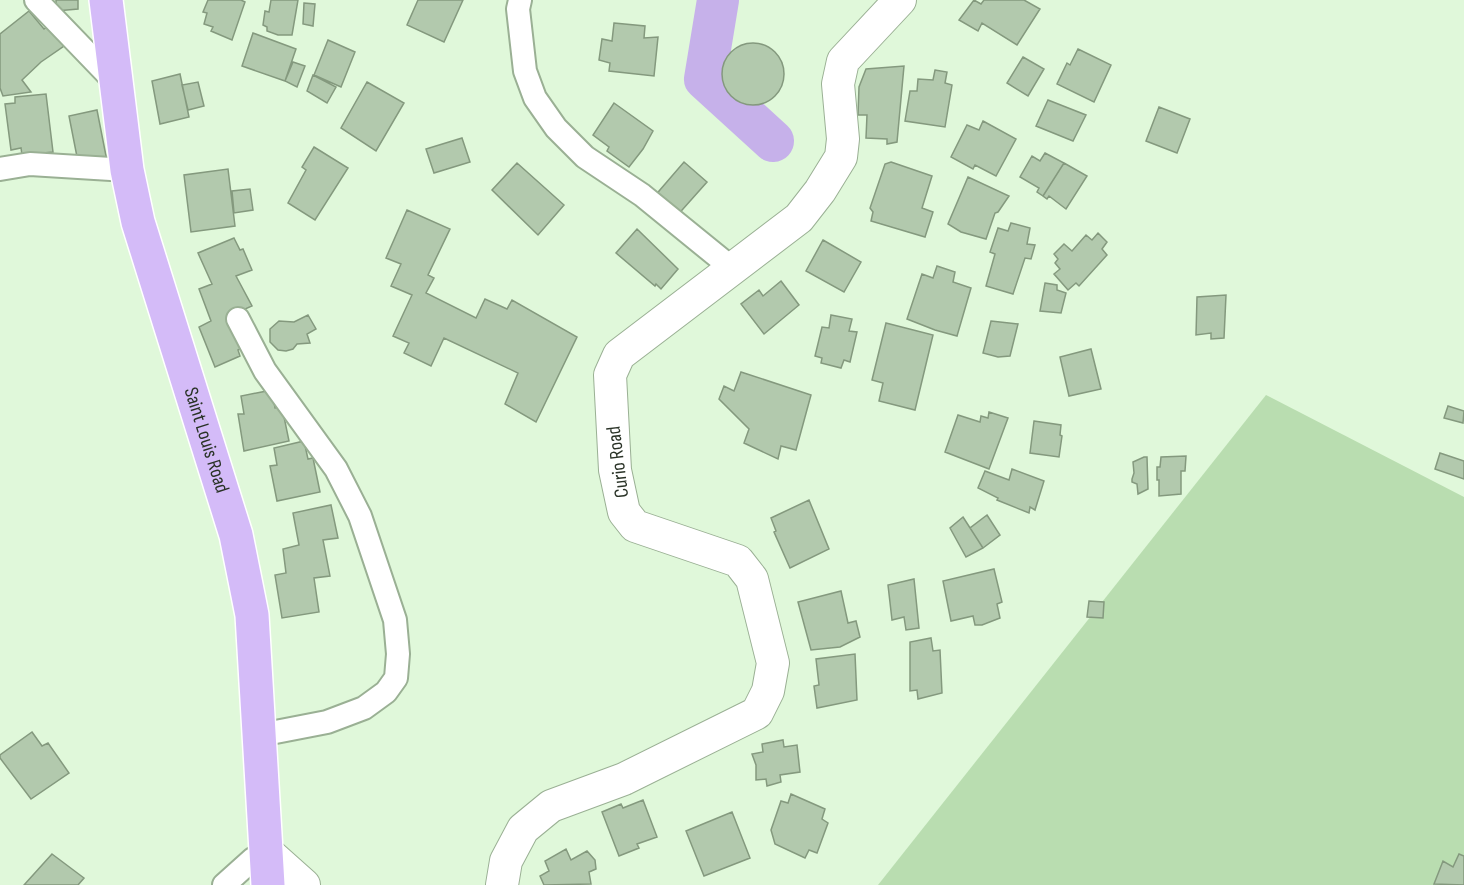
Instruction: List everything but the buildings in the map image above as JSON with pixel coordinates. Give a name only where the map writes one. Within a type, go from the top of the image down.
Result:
[{"type":"main road","name":"Saint Louis Road","points":[[106,0],[127,170],[138,222],[236,535],[252,615],[268,885]]},
{"type":"main road","name":"Curio Road","points":[[502,885],[506,861],[523,829],[551,806],[624,779],[757,713],[768,691],[773,663],[752,579],[738,561],[635,526],[624,512],[615,470],[610,375],[619,355],[799,218],[820,191],[841,157],[843,139],[838,84],[843,61],[900,0]]},
{"type":"main road","points":[[267,852],[304,885]]},
{"type":"street","points":[[36,0],[116,83]]},
{"type":"street","points":[[520,0],[518,9],[525,71],[535,98],[556,129],[585,157],[642,195],[733,269]]},
{"type":"street","points":[[0,169],[30,165],[127,170]]},
{"type":"street","points":[[238,319],[265,370],[336,469],[360,516],[395,620],[398,654],[396,678],[386,692],[364,708],[327,722],[260,735]]},
{"type":"street","points":[[224,885],[253,860],[267,852]]},
{"type":"green space","points":[[1266,395],[1464,497],[1464,885],[878,885]]},
{"type":"waterway","points":[[718,0],[705,79],[773,141]]}]
